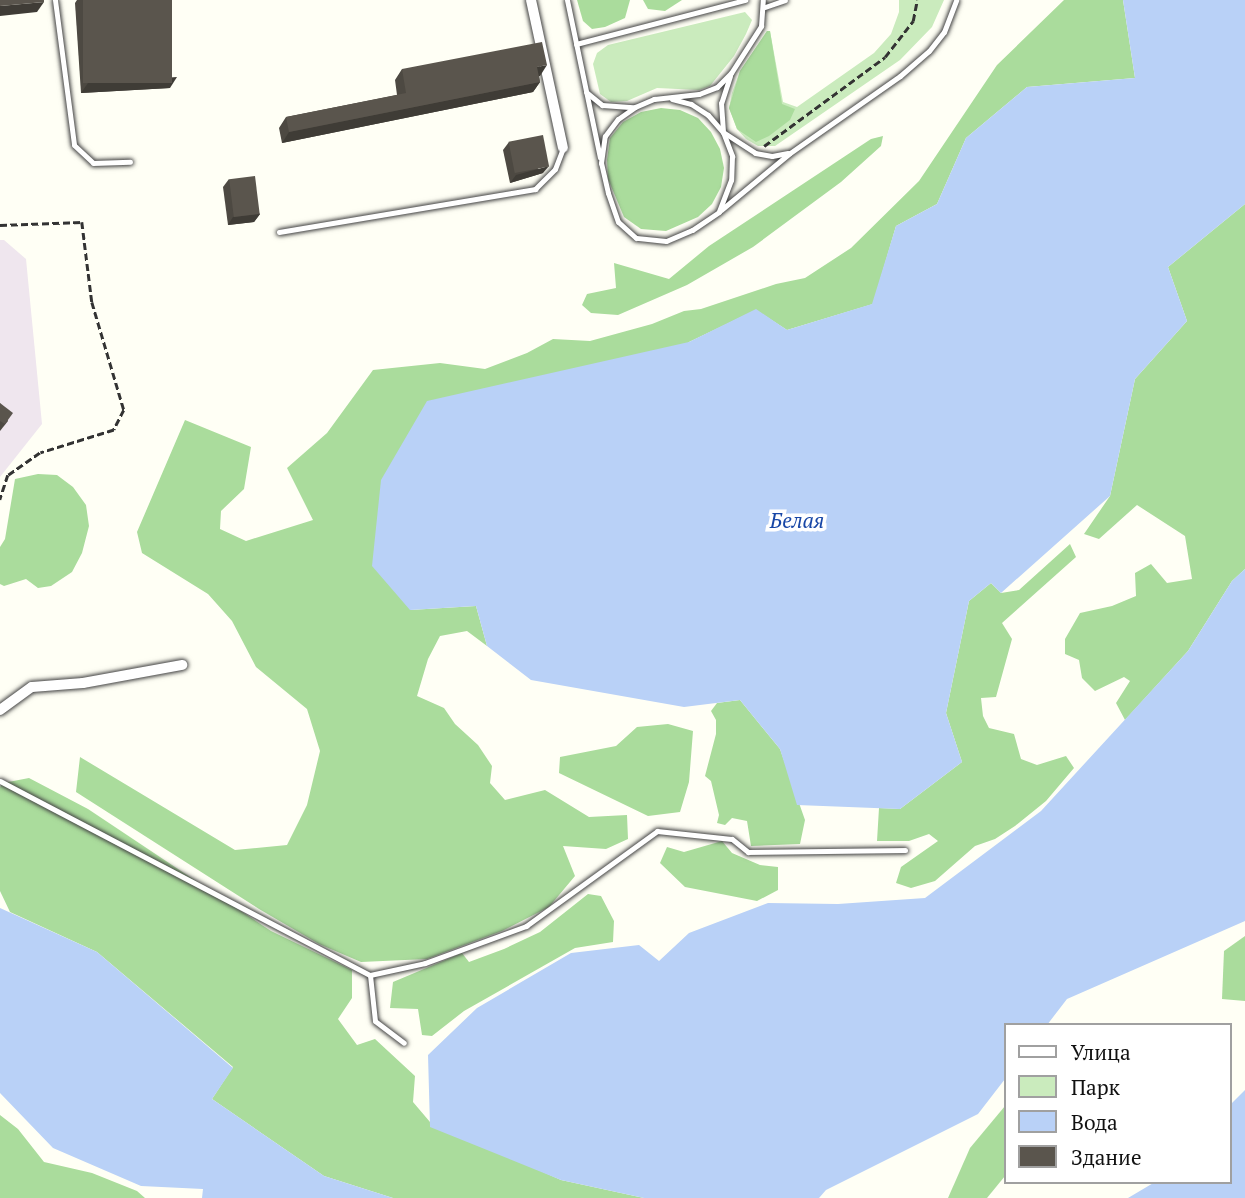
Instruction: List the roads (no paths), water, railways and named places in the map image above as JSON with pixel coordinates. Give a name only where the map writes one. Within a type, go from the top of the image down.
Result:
[{"type":"street","points":[[531,0],[563,148]]},
{"type":"street","points":[[0,710],[32,687],[83,682],[182,665]]},
{"type":"lane","points":[[54,0],[74,145],[93,163],[130,162]]},
{"type":"lane","points":[[567,0],[601,163],[618,222],[636,238],[666,241],[692,230],[719,212],[790,153],[900,76],[929,51],[944,32],[956,0]]},
{"type":"lane","points":[[576,44],[746,0]]},
{"type":"lane","points":[[719,212],[731,180],[732,156],[723,132],[721,103],[731,73],[761,26],[765,7],[763,0]]},
{"type":"lane","points":[[765,7],[785,0]]},
{"type":"lane","points":[[601,163],[605,136],[618,119],[635,107],[654,99],[699,94],[717,86],[731,73]]},
{"type":"lane","points":[[586,92],[602,105],[635,107]]},
{"type":"lane","points":[[672,99],[691,104],[708,115],[723,132],[755,153],[772,156],[790,153]]},
{"type":"lane","points":[[279,232],[535,189],[555,169],[563,148]]},
{"type":"lane","points":[[0,781],[370,975],[425,963],[526,926],[657,831],[732,839],[748,852],[905,850]]},
{"type":"lane","points":[[370,975],[375,1021],[404,1043]]},
{"type":"water","name":"Белая","points":[[1123,0],[1245,0],[1245,204],[1168,267],[1187,321],[1135,379],[1110,496],[1001,593],[991,583],[969,601],[946,713],[962,762],[900,809],[797,805],[780,749],[740,700],[684,707],[531,680],[487,646],[476,606],[410,610],[372,566],[381,480],[427,401],[689,342],[756,309],[787,330],[872,304],[896,226],[937,204],[966,138],[1027,87],[1135,78]]},
{"type":"water","points":[[1245,569],[1245,921],[1067,999],[1049,1023],[1004,1023],[1004,1080],[978,1114],[826,1190],[819,1198],[644,1198],[561,1180],[430,1127],[428,1055],[477,1008],[571,953],[639,945],[659,961],[689,933],[768,903],[838,904],[925,898],[1041,811],[1188,651],[1232,581]]},
{"type":"water","points":[[0,908],[97,952],[233,1068],[212,1099],[324,1176],[393,1198],[202,1198],[203,1189],[141,1186],[53,1148],[0,1093]]},
{"type":"water","points":[[1245,1090],[1245,1198],[1128,1198],[1152,1184],[1231,1184],[1231,1104]]}]
